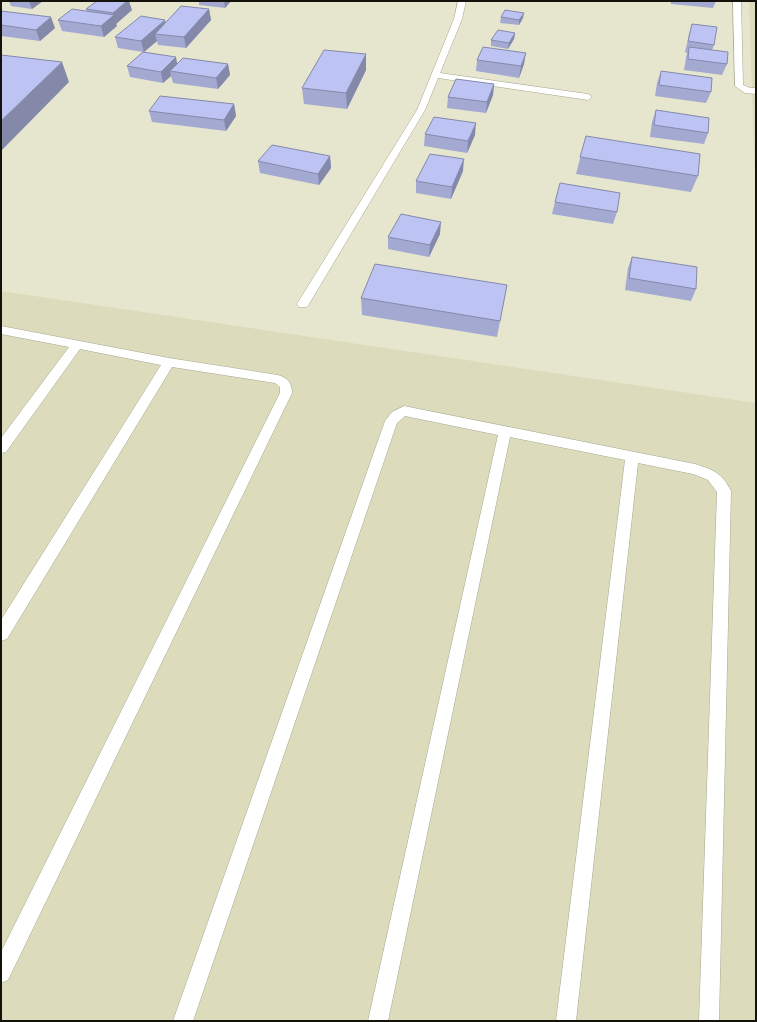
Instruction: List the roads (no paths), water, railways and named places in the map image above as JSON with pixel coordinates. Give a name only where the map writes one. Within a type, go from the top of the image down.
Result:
[{"type":"lane","points":[[303,304],[421,110],[458,19],[462,1]]},
{"type":"lane","points":[[737,1],[739,86],[748,91],[756,91]]},
{"type":"lane","points":[[435,75],[588,97]]},
{"type":"lane","points":[[1,330],[168,362],[278,379],[286,384],[286,393],[1,973]]},
{"type":"lane","points":[[1,448],[78,344]]},
{"type":"lane","points":[[1,634],[168,362]]},
{"type":"lane","points":[[183,1021],[391,421],[396,415],[404,411],[695,469],[713,476],[724,491],[709,1021]]},
{"type":"lane","points":[[378,1021],[505,431]]},
{"type":"lane","points":[[566,1021],[632,457]]}]
